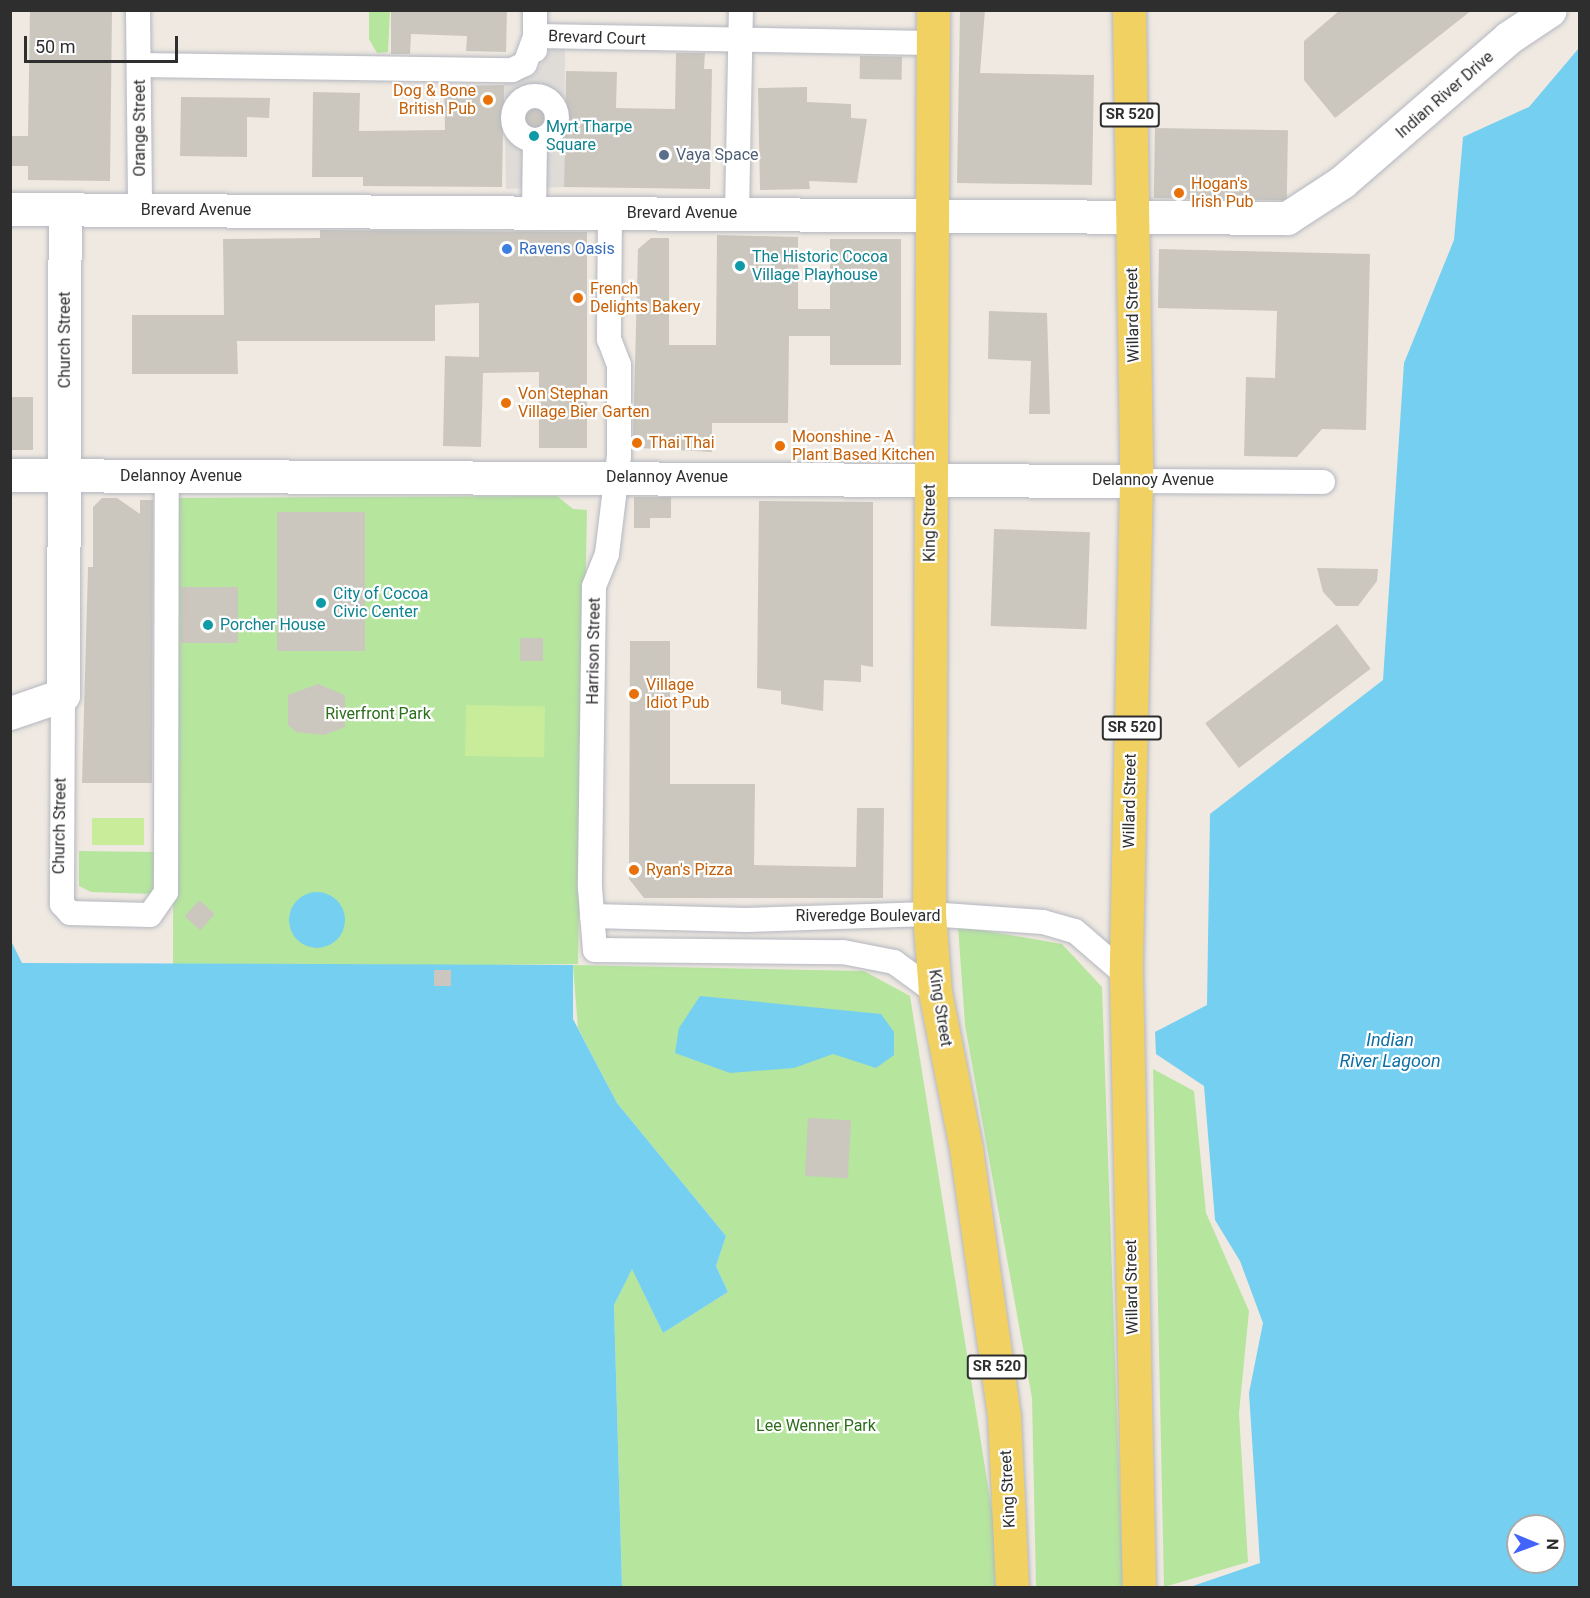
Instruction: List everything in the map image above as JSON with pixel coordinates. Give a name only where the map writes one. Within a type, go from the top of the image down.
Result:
[{"type":"main road","name":"SR 520","points":[[932,217],[933,10]]},
{"type":"main road","name":"Willard Street","points":[[1129,10],[1136,481],[1126,975],[1139,1587]]},
{"type":"main road","name":"King Street","points":[[932,217],[929,914],[935,992],[966,1149],[1004,1416],[1012,1587]]},
{"type":"street","name":"Orange Street","points":[[138,10],[140,209]]},
{"type":"street","points":[[534,213],[535,140],[553,130],[557,116],[552,103],[534,95],[535,10]]},
{"type":"street","points":[[737,213],[741,10]]},
{"type":"street","name":"Indian River Drive","points":[[1342,182],[1508,38],[1550,10]]},
{"type":"street","name":"Brevard Court","points":[[139,65],[512,70],[525,64],[535,36],[933,44]]},
{"type":"street","name":"Brevard Avenue","points":[[10,209],[737,213],[1132,219],[1287,218],[1342,182]]},
{"type":"street","name":"Church Street","points":[[65,210],[62,904],[70,913],[150,915],[166,892],[167,476]]},
{"type":"street","name":"Harrison Street","points":[[610,213],[609,339],[619,364],[615,477],[607,554],[594,587],[592,916],[595,950],[843,952],[894,962],[935,992]]},
{"type":"street","name":"Delannoy Avenue","points":[[10,475],[930,478],[1323,482]]},
{"type":"street","points":[[10,713],[63,695]]},
{"type":"street","name":"Riveredge Boulevard","points":[[592,916],[747,920],[929,914],[1043,922],[1075,931],[1126,975]]},
{"type":"green space","points":[[369,11],[390,11],[388,52],[377,53],[369,39]]},
{"type":"green space","name":"Riverfront Park","points":[[557,496],[573,509],[587,510],[578,964],[173,969],[174,498]]},
{"type":"green space","points":[[466,705],[545,706],[544,757],[465,756]]},
{"type":"green space","points":[[92,818],[144,818],[144,845],[92,845]]},
{"type":"green space","points":[[79,851],[154,852],[153,894],[91,892],[79,886]]},
{"type":"green space","points":[[958,926],[1062,944],[1102,987],[1123,1586],[1036,1587],[1032,1398],[965,1025]]},
{"type":"green space","name":"Lee Wenner Park","points":[[573,965],[864,971],[910,996],[1004,1587],[622,1587],[614,1305],[632,1268],[663,1333],[728,1292],[716,1266],[726,1236],[617,1103],[578,1028]]},
{"type":"green space","points":[[1153,1069],[1194,1091],[1206,1213],[1249,1311],[1239,1413],[1248,1562],[1164,1587]]},
{"type":"shaded area","name":"Myrt Tharpe Square","points":[[553,46],[565,47],[564,187],[506,189],[504,82],[534,75]]},
{"type":"water","name":"Indian River Lagoon","points":[[1579,48],[1579,1587],[1190,1587],[1260,1563],[1249,1393],[1263,1323],[1240,1261],[1215,1220],[1204,1086],[1156,1054],[1155,1032],[1207,1005],[1210,814],[1383,680],[1404,363],[1454,240],[1463,137],[1529,107]]},
{"type":"water","points":[[317,892],[332,897],[340,905],[345,920],[340,935],[332,943],[317,948],[302,943],[294,935],[289,920],[294,905],[302,897]]},
{"type":"water","points":[[10,939],[22,963],[573,965],[573,1019],[617,1103],[726,1236],[716,1266],[728,1292],[663,1333],[632,1269],[614,1305],[622,1587],[11,1587]]},
{"type":"water","points":[[700,996],[881,1014],[894,1032],[894,1055],[876,1068],[833,1054],[794,1068],[730,1073],[675,1053],[679,1028]]},
{"type":"building","points":[[30,10],[112,10],[110,181],[28,180],[28,166],[10,166],[10,136],[28,136]]},
{"type":"building","points":[[391,10],[507,10],[506,52],[466,51],[467,36],[411,34],[410,54],[391,54]]},
{"type":"building","points":[[960,10],[985,10],[980,73],[1094,75],[1092,185],[957,183]]},
{"type":"building","points":[[1340,10],[1472,10],[1335,118],[1304,80],[1304,41]]},
{"type":"building","points":[[676,53],[705,53],[704,69],[712,69],[710,189],[564,187],[566,71],[617,72],[616,108],[675,109]]},
{"type":"building","points":[[860,56],[902,57],[902,80],[860,79]]},
{"type":"building","points":[[504,85],[504,106],[542,105],[550,118],[543,129],[503,130],[502,187],[363,186],[363,177],[312,177],[313,92],[360,93],[359,131],[445,130],[444,86]]},
{"type":"building","points":[[807,87],[807,102],[851,104],[851,118],[867,119],[857,183],[809,181],[810,189],[760,190],[758,88]]},
{"type":"building","points":[[181,97],[270,98],[269,118],[247,117],[247,157],[180,156]]},
{"type":"building","points":[[1155,128],[1288,130],[1287,200],[1154,198]]},
{"type":"building","points":[[320,230],[587,232],[587,448],[539,448],[539,372],[483,373],[481,447],[443,446],[445,356],[479,357],[479,303],[435,305],[435,341],[237,341],[238,374],[132,374],[132,315],[224,315],[223,239],[320,238]]},
{"type":"building","points":[[717,235],[798,237],[798,309],[830,309],[830,239],[901,239],[901,365],[830,365],[830,336],[789,336],[788,423],[712,423],[712,452],[640,448],[633,442],[638,249],[651,238],[669,238],[669,345],[716,345]]},
{"type":"building","points":[[1159,249],[1370,254],[1366,430],[1322,429],[1297,457],[1244,456],[1246,377],[1275,378],[1277,311],[1158,308]]},
{"type":"building","points":[[989,311],[1047,313],[1050,414],[1029,414],[1031,361],[988,359]]},
{"type":"building","points":[[10,397],[33,397],[33,450],[10,450]]},
{"type":"building","points":[[634,497],[671,497],[671,518],[650,518],[650,528],[634,528]]},
{"type":"building","points":[[102,498],[117,498],[140,514],[140,500],[153,500],[152,783],[82,783],[88,567],[93,567],[93,507]]},
{"type":"building","points":[[759,501],[873,502],[873,667],[861,665],[861,682],[824,680],[823,711],[781,704],[781,691],[757,688]]},
{"type":"building","name":"City of Cocoa Civic Center","points":[[277,512],[365,512],[365,651],[277,651]]},
{"type":"building","points":[[994,529],[1090,532],[1087,629],[991,626]]},
{"type":"building","points":[[1317,568],[1378,569],[1377,581],[1358,606],[1336,606],[1323,592]]},
{"type":"building","name":"Porcher House","points":[[181,587],[238,587],[238,643],[181,643]]},
{"type":"building","points":[[1337,624],[1371,669],[1239,768],[1205,723]]},
{"type":"building","points":[[520,638],[543,638],[543,661],[520,661]]},
{"type":"building","points":[[630,641],[670,641],[670,784],[755,784],[754,865],[856,867],[857,808],[884,808],[883,898],[644,898],[629,879]]},
{"type":"building","points":[[318,684],[345,695],[345,727],[324,735],[296,732],[288,725],[288,695]]},
{"type":"building","points":[[199,900],[215,914],[200,930],[185,917]]},
{"type":"building","points":[[434,970],[451,970],[451,986],[434,986]]},
{"type":"building","points":[[808,1118],[851,1120],[848,1178],[805,1176]]},
{"type":"place","name":"Dog & Bone British Pub","points":[[488,100]]},
{"type":"place","name":"Myrt Tharpe Square","points":[[534,136]]},
{"type":"place","name":"Vaya Space","points":[[664,155]]},
{"type":"place","name":"Hogan's Irish Pub","points":[[1179,193]]},
{"type":"place","name":"Ravens Oasis","points":[[507,249]]},
{"type":"place","name":"The Historic Cocoa Village Playhouse","points":[[740,266]]},
{"type":"place","name":"French Delights Bakery","points":[[578,298]]},
{"type":"place","name":"Von Stephan Village Bier Garten","points":[[506,403]]},
{"type":"place","name":"Thai Thai","points":[[637,443]]},
{"type":"place","name":"Moonshine - A Plant Based Kitchen","points":[[780,446]]},
{"type":"place","name":"City of Cocoa Civic Center","points":[[321,603]]},
{"type":"place","name":"Porcher House","points":[[208,625]]},
{"type":"place","name":"Village Idiot Pub","points":[[634,694]]},
{"type":"place","name":"Ryan's Pizza","points":[[634,870]]}]
